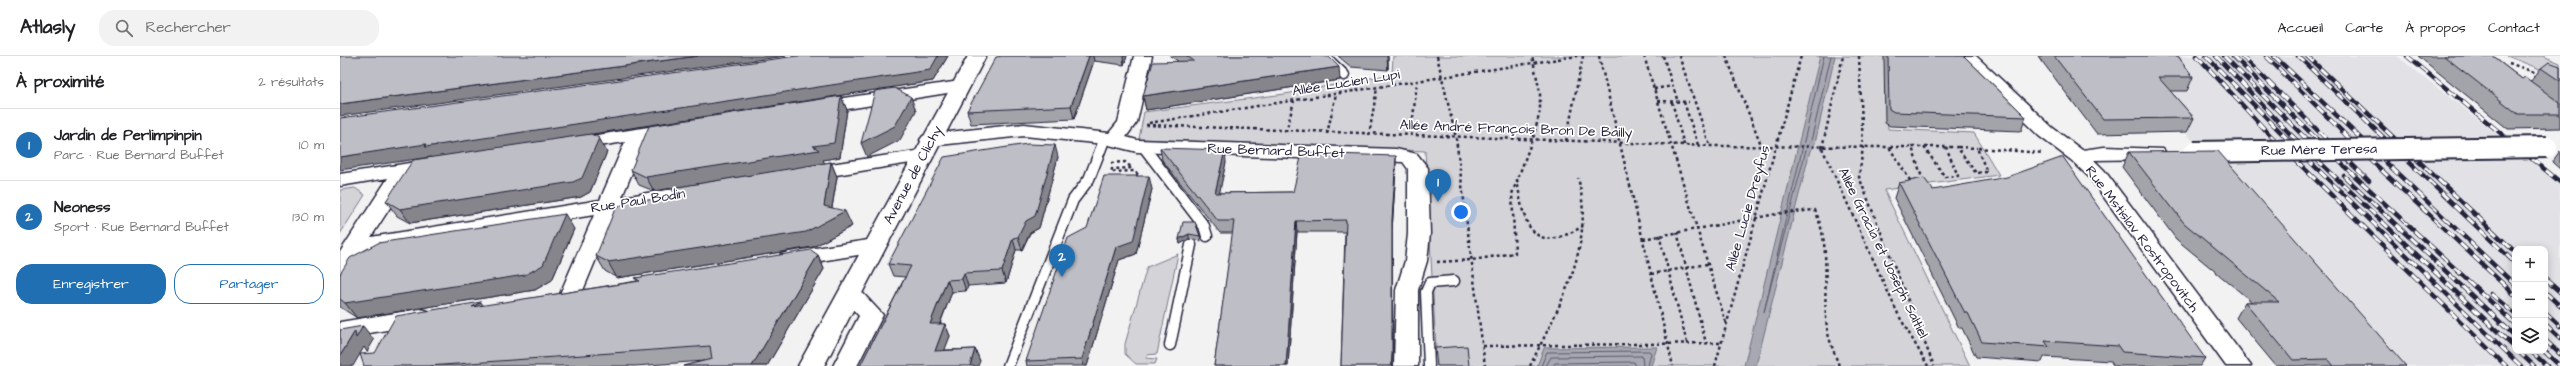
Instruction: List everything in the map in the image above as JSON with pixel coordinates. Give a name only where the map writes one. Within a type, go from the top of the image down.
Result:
[{"type":"main road","name":"Avenue de Clichy","points":[[811,366],[876,246],[926,148],[977,56]]},
{"type":"street","points":[[1113,140],[1127,122],[1143,56]]},
{"type":"street","name":"Rue Mstislav Rostropovitch","points":[[1966,56],[2046,132],[2078,156],[2097,174],[2239,366]]},
{"type":"street","points":[[802,110],[960,86]]},
{"type":"street","points":[[552,147],[692,127]]},
{"type":"street","name":"Rue Bernard Buffet","points":[[926,148],[1024,130],[1113,140],[1143,146],[1396,155],[1410,158],[1418,168],[1419,234],[1416,261],[1407,290],[1406,366]]},
{"type":"street","points":[[571,294],[638,134]]},
{"type":"street","name":"Rue Mère Teresa","points":[[2078,156],[2104,153],[2553,147]]},
{"type":"street","points":[[785,177],[926,148]]},
{"type":"street","points":[[340,180],[451,163]]},
{"type":"street","points":[[340,269],[404,170]]},
{"type":"street","name":"Rue Paul Bodin","points":[[355,247],[723,187]]},
{"type":"street","points":[[771,262],[876,246]]},
{"type":"street","points":[[548,297],[599,289]]},
{"type":"street","points":[[845,366],[871,315],[850,294]]},
{"type":"street","points":[[340,330],[438,314]]},
{"type":"street","points":[[384,346],[399,320]]},
{"type":"lane","points":[[1324,56],[1344,75]]},
{"type":"lane","points":[[1008,366],[1073,200],[1086,187],[1113,140]]},
{"type":"lane","points":[[1143,146],[1204,226],[1207,236]]},
{"type":"lane","points":[[1170,345],[1191,245]]},
{"type":"lane","points":[[1429,366],[1426,292],[1430,283],[1454,281]]},
{"type":"path","points":[[1437,56],[1456,138],[1486,366]]},
{"type":"path","points":[[1416,261],[1472,260],[1515,252],[1512,196],[1517,177],[1533,140],[1538,123],[1541,98],[1532,56]]},
{"type":"path","points":[[1555,60],[1556,56]]},
{"type":"path","name":"Allée Lucien Lupi","points":[[1142,124],[1577,56]]},
{"type":"path","points":[[1566,141],[1583,56]]},
{"type":"path","points":[[1599,56],[1673,366]]},
{"type":"path","points":[[1644,56],[1726,324]]},
{"type":"path","points":[[1663,56],[1678,102]]},
{"type":"path","points":[[1679,56],[1710,146]]},
{"type":"path","points":[[1726,56],[1762,147]]},
{"type":"path","name":"Allée Lucie Dreyfus","points":[[1715,366],[1801,56]]},
{"type":"path","points":[[1822,148],[1844,56]]},
{"type":"path","name":"Allée Gracia et Joseph Saltiel","points":[[1859,56],[1863,147],[1859,177],[1900,285],[1934,366]]},
{"type":"path","points":[[2509,63],[2545,77]]},
{"type":"path","points":[[1411,136],[1417,82]]},
{"type":"path","points":[[1654,89],[1673,86]]},
{"type":"path","points":[[1369,135],[1376,88]]},
{"type":"path","points":[[1327,134],[1336,94]]},
{"type":"path","points":[[1286,132],[1294,101]]},
{"type":"path","points":[[1658,102],[1689,102]]},
{"type":"path","points":[[1672,102],[1684,145]]},
{"type":"path","points":[[1684,102],[1698,145]]},
{"type":"path","name":"Allée André François Bron De Bailly","points":[[1142,124],[1327,134],[1775,148],[1957,147],[2078,156]]},
{"type":"path","points":[[1113,140],[1110,163],[1125,162],[1132,168],[1112,169],[1111,172],[1135,171],[1139,176],[1131,176]]},
{"type":"path","points":[[1889,147],[1911,182],[1924,181],[1912,148]]},
{"type":"path","points":[[1924,147],[1945,177],[1958,176],[1946,147]]},
{"type":"path","points":[[1957,147],[1976,173],[1987,172],[1978,148]]},
{"type":"path","name":"Allée Gracia et Joseph Saltiel","points":[[1822,148],[1899,316],[1928,366]]},
{"type":"path","points":[[1517,177],[1525,221],[1538,236],[1553,240],[1563,238],[1584,226]]},
{"type":"path","points":[[1530,366],[1575,266],[1586,214],[1584,192],[1578,178]]},
{"type":"path","points":[[1134,179],[1141,179]]},
{"type":"path","points":[[1643,239],[1782,213],[1800,210],[1815,210],[1820,220],[1824,237],[1827,328],[1839,366]]},
{"type":"path","points":[[1677,232],[1706,343]]},
{"type":"path","points":[[1659,235],[1687,343]]},
{"type":"path","points":[[1651,274],[1707,264]]},
{"type":"path","points":[[1483,346],[1722,343]]},
{"type":"shaded area","points":[[1393,56],[1885,56],[1888,129],[1974,133],[1999,175],[1884,190],[1970,366],[1437,366],[1425,151],[1139,139],[1144,112],[1285,94],[1392,74]]},
{"type":"shaded area","points":[[2165,56],[2397,56],[2560,184],[2560,366],[2387,366],[2212,165],[2154,92],[2190,92]]},
{"type":"shaded area","points":[[2507,56],[2543,56],[2560,63],[2560,77]]},
{"type":"shaded area","points":[[355,188],[365,195],[340,234],[340,190]]},
{"type":"shaded area","points":[[1178,254],[1157,354],[1147,355],[1146,358],[1157,359],[1155,364],[1136,364],[1125,354],[1125,344],[1147,267]]},
{"type":"water","points":[[1820,56],[1835,56],[1815,143],[1810,151],[1756,366],[1744,366]]},
{"type":"water","points":[[1657,347],[1651,366],[1537,366],[1544,348]]},
{"type":"building","points":[[340,56],[698,56],[340,104]]},
{"type":"building","points":[[797,56],[938,56],[930,70],[425,147],[426,144],[340,157],[340,118]]},
{"type":"building","points":[[1089,56],[1071,106],[967,111],[996,57]]},
{"type":"building","points":[[1187,56],[1320,56],[1329,57],[1339,67],[1143,96],[1153,62],[1194,61]]},
{"type":"building","points":[[1888,56],[1964,56],[2026,117],[1894,112],[1889,109]]},
{"type":"building","points":[[2054,56],[2178,56],[2193,77],[2158,77],[2194,118],[2103,119]]},
{"type":"building","points":[[2444,56],[2492,56],[2522,79],[2525,77],[2560,103],[2560,114],[2518,114]]},
{"type":"building","points":[[2549,62],[2560,66],[2560,81],[2541,68]]},
{"type":"building","points":[[895,88],[911,97],[895,126],[861,143],[875,91]]},
{"type":"building","points":[[841,96],[834,143],[813,146],[819,150],[646,177],[631,170],[649,126]]},
{"type":"building","points":[[591,134],[599,138],[582,178],[573,182],[400,209],[386,201],[413,160]]},
{"type":"building","points":[[1027,144],[1055,145],[1035,216],[1026,221],[1018,237],[1013,238],[1002,271],[964,273],[962,279],[947,280],[930,324],[945,324],[935,351],[975,349],[970,366],[860,366],[911,266],[888,264],[944,157]]},
{"type":"building","points":[[1160,148],[1225,150],[1215,193],[1293,192],[1302,153],[1396,156],[1392,220],[1391,366],[1341,366],[1346,220],[1296,221],[1286,366],[1214,366],[1234,221],[1218,221]]},
{"type":"building","points":[[2218,151],[2406,366],[2334,366],[2328,359],[2293,360],[2245,302],[2279,302],[2184,223],[2129,152]]},
{"type":"building","points":[[2063,157],[2205,358],[2122,352],[2118,346],[2045,341],[2049,347],[1982,342],[1968,313],[1965,313],[1899,183],[1924,178],[1933,190],[2007,177]]},
{"type":"building","points":[[831,162],[824,206],[845,211],[806,232],[608,262],[596,256],[615,209],[623,204],[686,194],[672,188]]},
{"type":"building","points":[[1104,176],[1149,176],[1133,241],[1116,247],[1082,359],[1026,361],[1068,238],[1087,228]]},
{"type":"building","points":[[565,214],[543,265],[525,275],[345,303],[340,299],[340,274],[350,258],[378,243]]},
{"type":"building","points":[[1183,222],[1195,222],[1200,236],[1189,234],[1179,239]]},
{"type":"building","points":[[811,250],[818,255],[752,366],[683,366],[712,359],[710,346],[428,366],[364,366],[360,354],[375,353],[396,316],[481,302],[472,307],[640,281],[635,278]]},
{"type":"building","points":[[363,326],[356,338],[355,331],[340,356],[340,330]]},
{"type":"building","points":[[1467,346],[1469,366],[1437,366],[1435,348]]},
{"type":"railway","points":[[2197,56],[2269,134],[2506,366]]},
{"type":"railway","points":[[2206,56],[2306,158],[2521,366]]},
{"type":"railway","points":[[2216,56],[2290,134],[2512,345]]},
{"type":"railway","points":[[2224,56],[2323,156]]},
{"type":"railway","points":[[2233,56],[2344,166],[2512,321]]},
{"type":"railway","points":[[2242,56],[2369,181]]},
{"type":"railway","points":[[2266,56],[2376,165],[2512,292]]},
{"type":"railway","points":[[2274,56],[2512,282]]},
{"type":"railway","points":[[2298,56],[2512,260]]},
{"type":"railway","points":[[2307,56],[2512,249]]},
{"type":"railway","points":[[2407,56],[2560,182]]},
{"type":"railway","points":[[2344,176],[2512,333]]},
{"type":"railway","points":[[2548,282],[2560,292]]},
{"type":"railway","points":[[2491,294],[2512,312]]},
{"type":"railway","points":[[2548,295],[2560,306]]},
{"type":"railway","points":[[2548,315],[2560,326]]},
{"type":"railway","points":[[2548,327],[2560,338]]},
{"type":"railway","points":[[2548,343],[2560,354]]},
{"type":"railway","points":[[2521,354],[2534,366]]},
{"type":"railway","points":[[2534,354],[2547,366]]},
{"type":"railway","points":[[2547,354],[2560,366]]},
{"type":"place","name":"Jardin de Perlimpinpin","points":[[1438,202]]},
{"type":"place","name":"Neoness","points":[[1062,277]]}]
